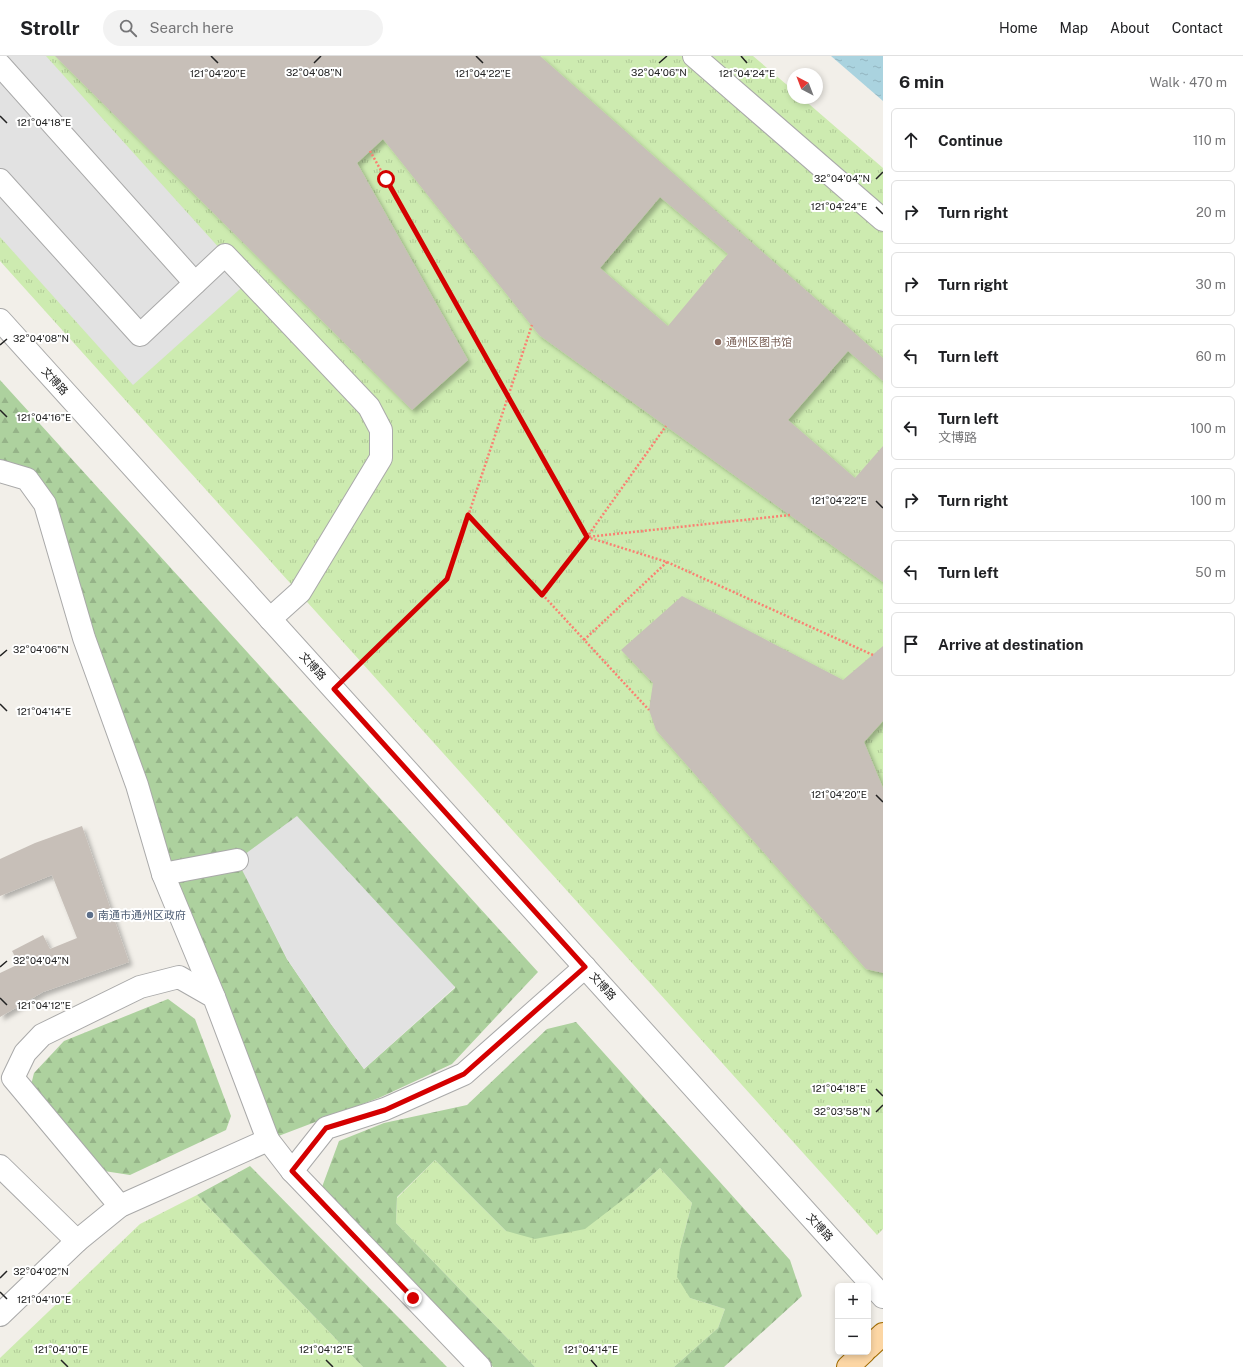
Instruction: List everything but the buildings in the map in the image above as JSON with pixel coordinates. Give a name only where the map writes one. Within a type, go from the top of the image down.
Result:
[{"type":"main road","points":[[871,1345],[883,1334]]},
{"type":"main road","points":[[848,1367],[861,1355]]},
{"type":"street","points":[[694,56],[883,220]]},
{"type":"street","points":[[0,64],[195,283]]},
{"type":"street","points":[[0,180],[140,335],[225,255],[369,407],[382,430],[381,458],[300,592],[270,619]]},
{"type":"street","name":"文博路","points":[[0,320],[883,1297]]},
{"type":"street","points":[[0,471],[27,479],[45,504],[84,638],[137,784],[163,874],[214,998],[268,1140],[292,1171],[480,1367]]},
{"type":"street","points":[[163,874],[238,860]]},
{"type":"street","points":[[292,1171],[326,1128],[385,1110],[464,1074],[585,967]]},
{"type":"street","points":[[120,1206],[13,1078],[25,1053],[42,1035],[140,986],[179,977],[214,998]]},
{"type":"street","points":[[0,1315],[77,1241],[120,1206],[268,1140]]},
{"type":"street","points":[[0,1166],[77,1241]]},
{"type":"path","points":[[370,151],[587,537],[667,562],[873,655]]},
{"type":"path","points":[[334,689],[447,579],[532,325]]},
{"type":"path","points":[[542,595],[587,537],[666,426]]},
{"type":"path","points":[[468,515],[649,710]]},
{"type":"path","points":[[587,537],[790,515]]},
{"type":"path","points":[[584,640],[667,562]]},
{"type":"green space","points":[[0,56],[753,56],[787,85],[787,104],[809,104],[883,168],[883,1229],[877,1235],[0,261]]},
{"type":"green space","points":[[0,380],[538,972],[452,1064],[381,1097],[268,1140],[45,504],[0,471]],"holes":[[[238,860],[455,987],[364,1069],[331,1024],[287,959]]]},
{"type":"green space","points":[[168,999],[195,1019],[231,1116],[226,1130],[130,1175],[104,1171],[31,1085],[34,1073],[64,1041]]},
{"type":"green space","points":[[576,1022],[790,1260],[802,1296],[724,1367],[674,1367],[718,1328],[725,1309],[690,1298],[677,1277],[680,1249],[692,1203],[660,1168],[633,1192],[585,1229],[535,1239],[506,1231],[435,1160],[397,1197],[396,1223],[535,1367],[493,1367],[322,1187],[339,1141],[384,1123],[467,1105],[547,1029]]},
{"type":"green space","points":[[435,1160],[506,1231],[633,1192],[660,1168],[692,1203],[680,1249],[690,1298],[725,1309],[718,1328],[674,1367],[535,1367],[396,1223],[397,1198]]},
{"type":"green space","points":[[250,1166],[447,1367],[363,1367],[197,1195]]},
{"type":"green space","points":[[197,1195],[363,1367],[0,1367],[0,1358],[140,1224]]},
{"type":"shaded area","points":[[0,56],[46,56],[249,281],[133,385],[0,237]]},
{"type":"shaded area","points":[[297,816],[455,987],[364,1069],[331,1024],[287,959],[237,860]]},
{"type":"water","points":[[831,56],[883,56],[883,101]]},
{"type":"place","name":"通州区图书馆","points":[[718,342]]},
{"type":"place","name":"南通市通州区政府","points":[[90,915]]},
{"type":"route","points":[[386,179],[587,537],[542,595],[468,515],[447,579],[334,689],[585,967],[464,1074],[385,1110],[326,1128],[292,1171],[413,1298]]}]
